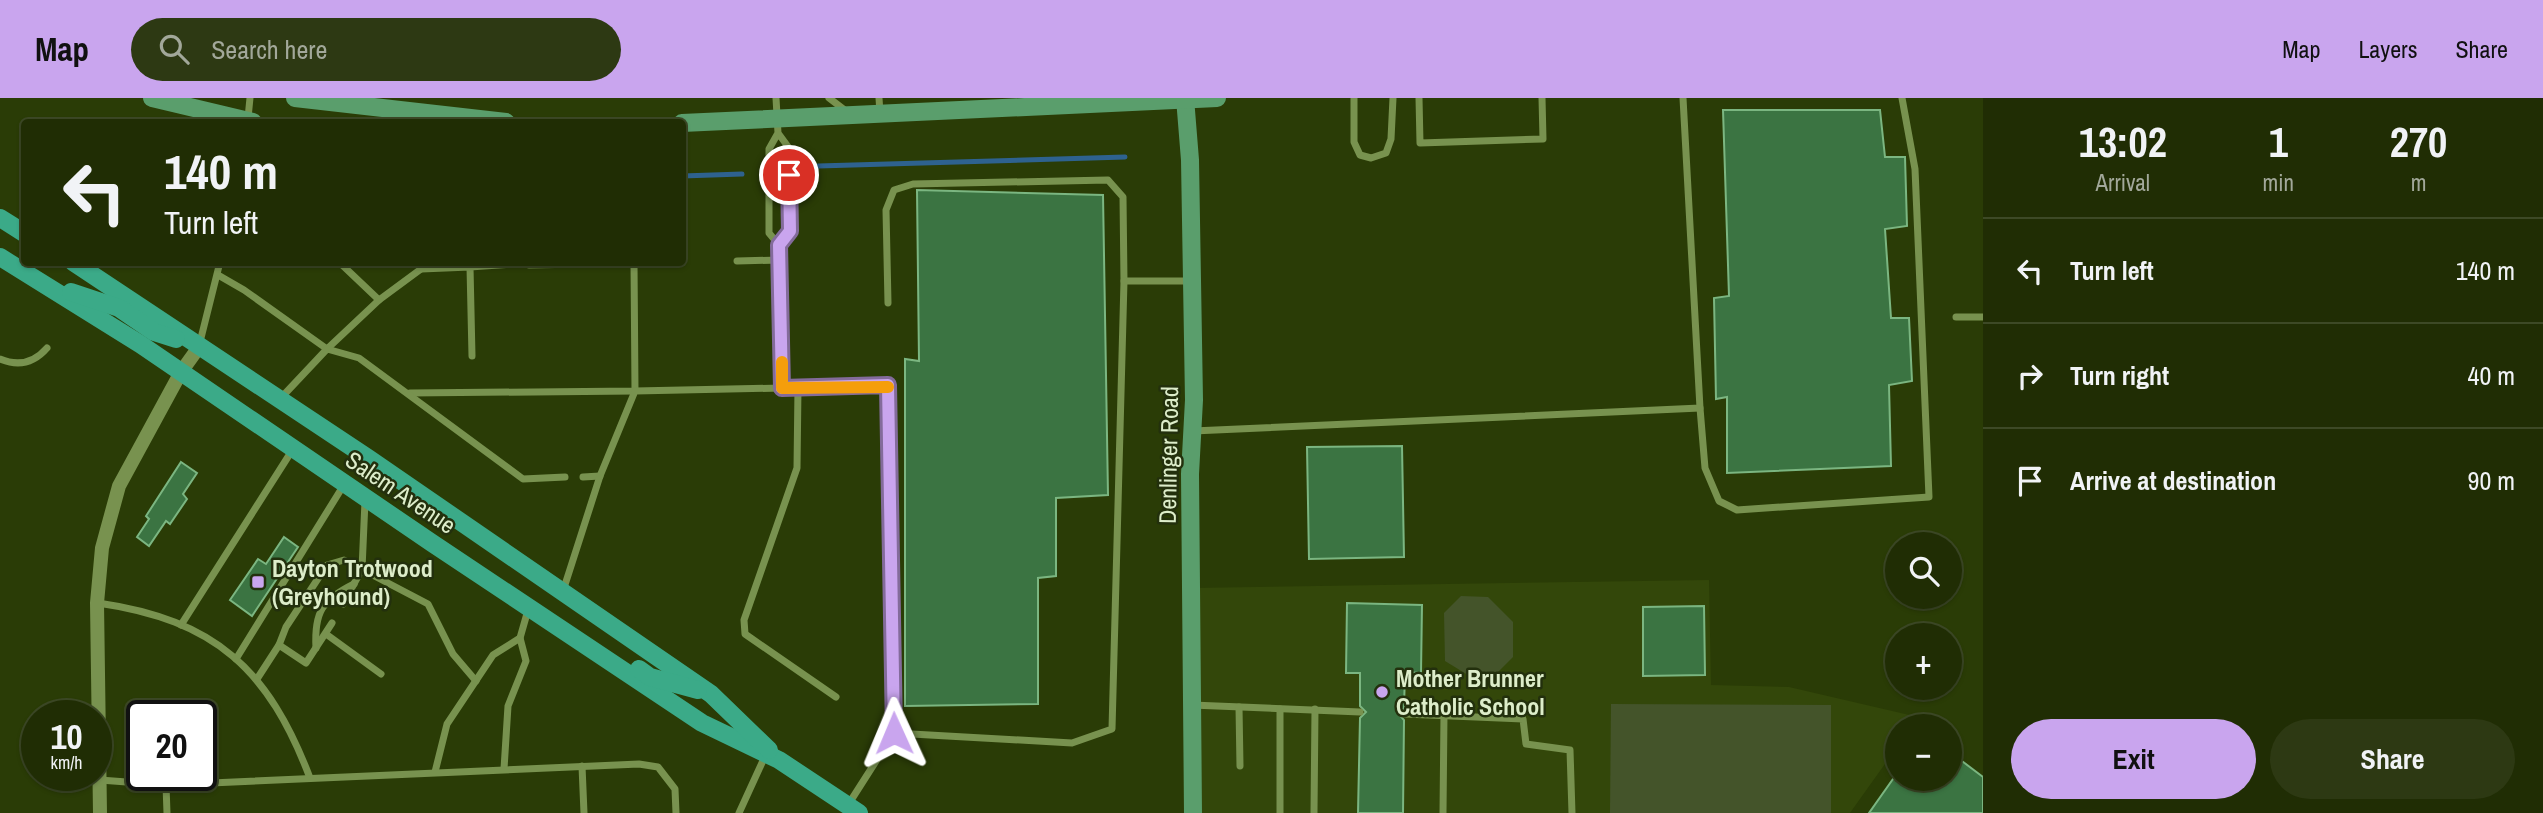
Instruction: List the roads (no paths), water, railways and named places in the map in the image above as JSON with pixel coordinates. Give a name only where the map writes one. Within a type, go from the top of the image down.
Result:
[{"type":"main road","points":[[152,98],[237,119]]},
{"type":"main road","points":[[295,98],[480,119]]},
{"type":"main road","points":[[686,123],[778,125],[852,116],[880,106],[1217,98]]},
{"type":"main road","name":"Denlinger Road","points":[[1185,99],[1192,281],[1192,813]]},
{"type":"main road","points":[[0,218],[21,231]]},
{"type":"main road","name":"Salem Avenue","points":[[0,257],[181,372],[702,723],[773,757],[853,809]]},
{"type":"main road","name":"Salem Avenue","points":[[79,266],[711,694],[773,757]]},
{"type":"main road","points":[[42,282],[111,305],[154,332],[199,347]]},
{"type":"main road","points":[[529,606],[566,622],[650,677],[711,694]]},
{"type":"street","points":[[98,700],[97,603],[102,548],[120,486],[181,372],[199,347]]},
{"type":"street","points":[[99,791],[100,813]]},
{"type":"lane","points":[[249,119],[250,98]]},
{"type":"lane","points":[[776,98],[778,125],[789,148],[790,231],[779,245],[782,388]]},
{"type":"lane","points":[[829,98],[852,116]]},
{"type":"lane","points":[[1354,98],[1354,142],[1360,155],[1371,158],[1386,153],[1391,139],[1393,98]]},
{"type":"lane","points":[[1419,98],[1420,143],[1544,139],[1542,98]]},
{"type":"lane","points":[[1683,98],[1705,468],[1719,501],[1737,510],[1929,497],[1915,169],[1902,98]]},
{"type":"lane","points":[[778,125],[769,149],[769,233],[779,245]]},
{"type":"lane","points":[[888,303],[886,210],[894,190],[913,184],[1108,180],[1123,197],[1124,281],[1112,729],[1072,743],[894,733]]},
{"type":"lane","points":[[737,261],[779,260]]},
{"type":"lane","points":[[199,347],[219,266]]},
{"type":"lane","points":[[343,266],[379,300]]},
{"type":"lane","points":[[279,400],[327,349],[379,300],[421,266]]},
{"type":"lane","points":[[470,266],[472,356]]},
{"type":"lane","points":[[563,592],[600,476],[635,391],[634,266]]},
{"type":"lane","points":[[218,275],[244,290],[327,349],[359,358],[410,393],[523,479],[565,477]]},
{"type":"lane","points":[[1124,281],[1192,281]]},
{"type":"lane","points":[[1956,317],[1983,317]]},
{"type":"lane","points":[[0,359],[19,365],[32,361],[47,348]]},
{"type":"lane","points":[[410,393],[888,385],[894,733],[853,809]]},
{"type":"lane","points":[[798,388],[797,468],[744,620],[745,634],[836,697]]},
{"type":"lane","points":[[1192,431],[1700,408]]},
{"type":"lane","points":[[181,625],[294,448]]},
{"type":"lane","points":[[583,477],[600,476]]},
{"type":"lane","points":[[236,659],[345,483]]},
{"type":"lane","points":[[343,604],[362,569],[366,497]]},
{"type":"lane","points":[[257,679],[279,645],[286,627],[327,565],[344,560],[428,604],[453,654],[476,681]]},
{"type":"lane","points":[[316,648],[314,622],[330,596],[354,584]]},
{"type":"lane","points":[[97,603],[132,608],[181,625],[236,659],[272,698],[293,734],[310,778]]},
{"type":"lane","points":[[504,769],[508,706],[526,661],[520,638],[529,606]]},
{"type":"lane","points":[[279,645],[306,663],[332,622]]},
{"type":"lane","points":[[326,634],[381,674]]},
{"type":"lane","points":[[435,772],[447,724],[493,655],[520,638]]},
{"type":"lane","points":[[1191,705],[1360,712]]},
{"type":"lane","points":[[1238,707],[1240,766]]},
{"type":"lane","points":[[1280,709],[1280,813]]},
{"type":"lane","points":[[1314,813],[1315,709]]},
{"type":"lane","points":[[1404,714],[1518,716],[1525,724],[1526,744],[1570,750],[1572,813]]},
{"type":"lane","points":[[1443,813],[1444,715]]},
{"type":"lane","points":[[739,813],[773,757]]},
{"type":"lane","points":[[217,783],[639,764],[658,767],[675,789],[676,813]]},
{"type":"lane","points":[[582,766],[584,813]]},
{"type":"lane","points":[[166,791],[167,813]]},
{"type":"waterway","points":[[818,166],[1125,157]]},
{"type":"waterway","points":[[686,176],[742,174]]},
{"type":"place","name":"Dayton Trotwood (Greyhound)","points":[[258,582]]},
{"type":"place","name":"Mother Brunner Catholic School","points":[[1382,692]]}]
